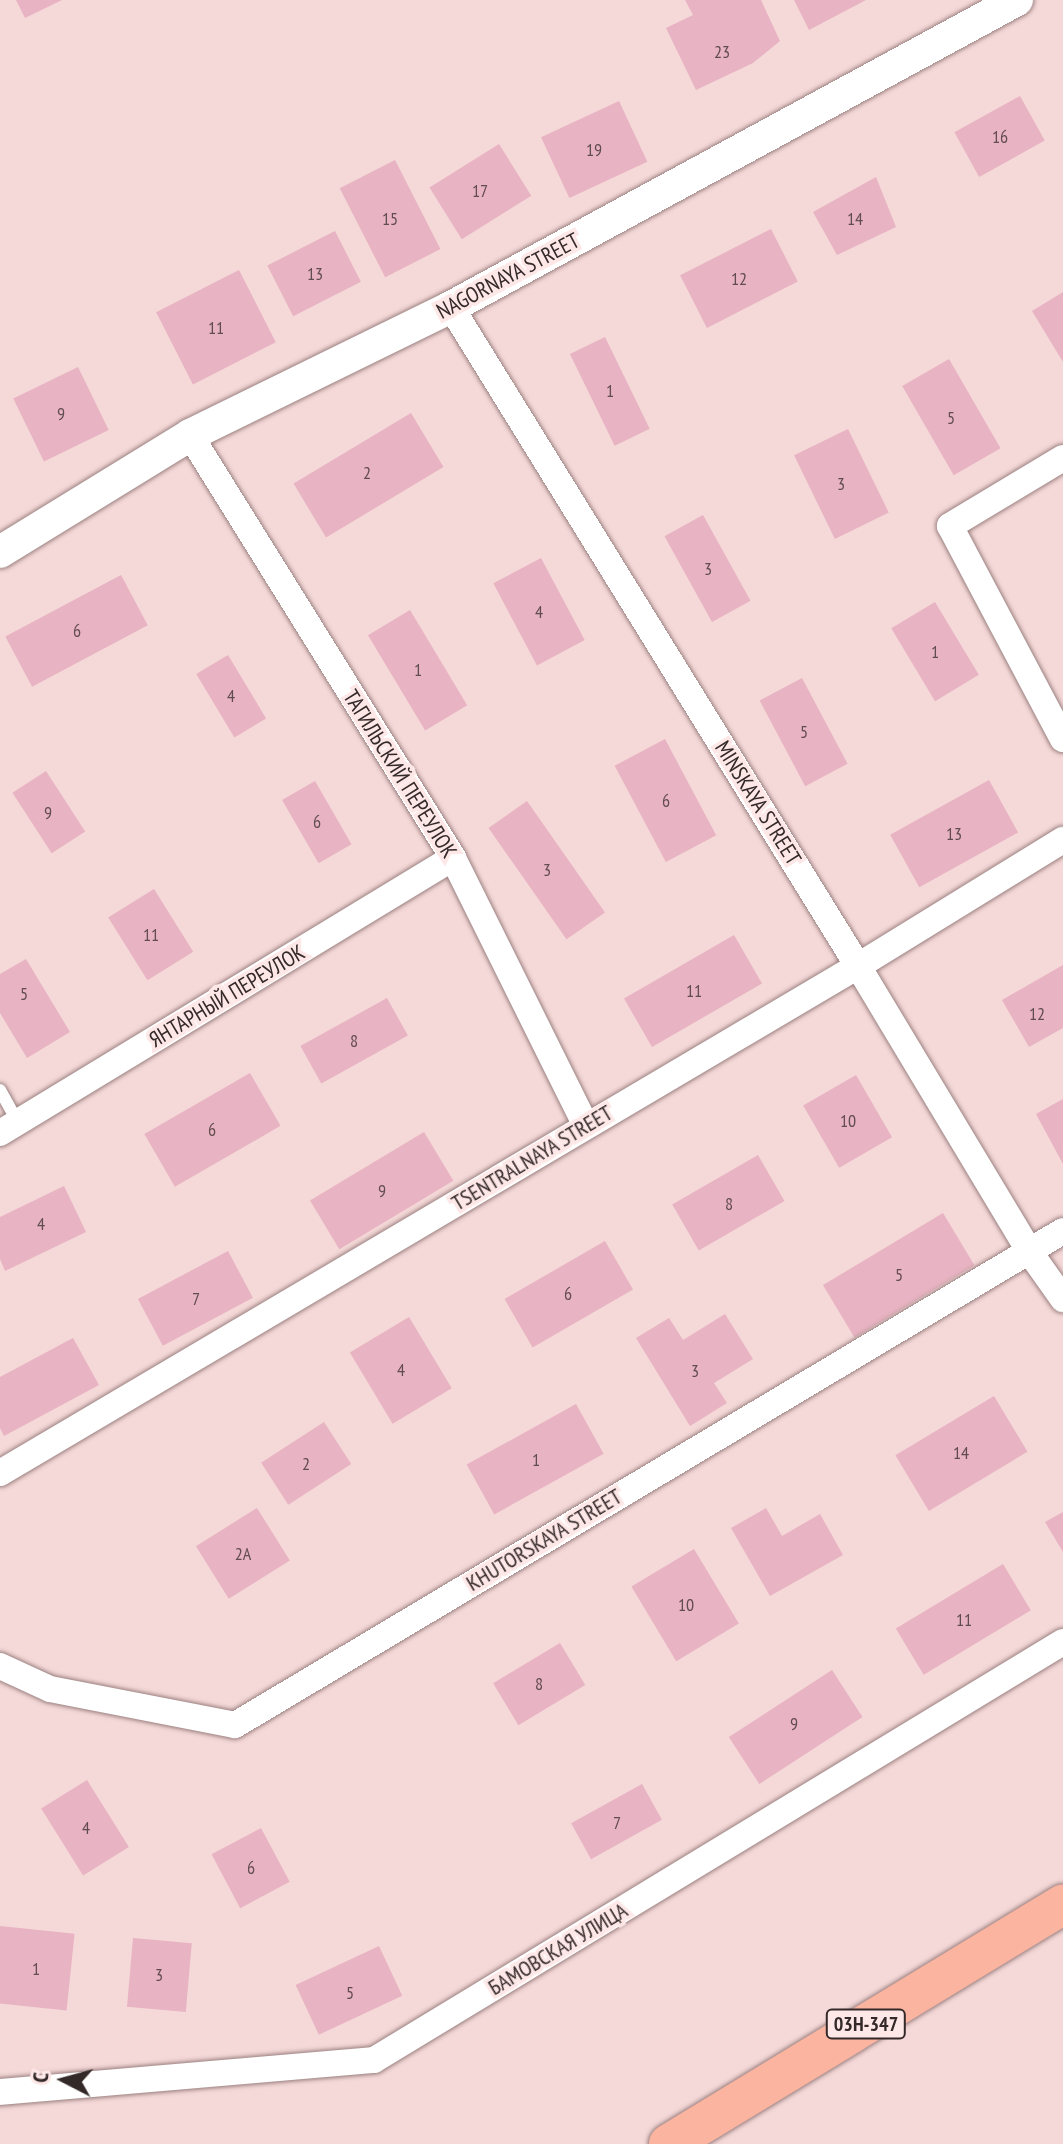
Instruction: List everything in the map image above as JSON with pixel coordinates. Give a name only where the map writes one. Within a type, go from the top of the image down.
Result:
[{"type":"main road","name":"03Н-347","points":[[669,2144],[1063,1904]]},
{"type":"street","name":"NAGORNAYA STREET","points":[[0,552],[190,435],[451,307],[1017,0]]},
{"type":"street","name":"MINSKAYA STREET","points":[[451,307],[858,966],[1029,1251],[1063,1299]]},
{"type":"street","name":"ТАГИЛЬСКИЙ ПЕРЕУЛОК","points":[[190,435],[453,858],[586,1126]]},
{"type":"street","points":[[1063,458],[950,526],[1063,739]]},
{"type":"street","name":"TSENTRALNAYA STREET","points":[[0,1473],[858,966],[1063,840]]},
{"type":"street","name":"ЯНТАРНЫЙ ПЕРЕУЛОК","points":[[9,1128],[453,858]]},
{"type":"street","name":"KHUTORSKAYA STREET","points":[[0,1666],[50,1689],[235,1725],[1063,1231]]},
{"type":"street","name":"БАМОВСКАЯ УЛИЦА","points":[[0,2092],[374,2060],[1063,1642]]},
{"type":"lane","points":[[0,1090],[9,1128]]},
{"type":"building","points":[[16,0],[62,0],[25,18]]},
{"type":"building","points":[[685,0],[761,0],[780,41],[753,63],[696,90],[666,28],[693,15]]},
{"type":"building","points":[[794,0],[866,0],[809,30]]},
{"type":"building","points":[[1020,96],[1045,141],[979,177],[954,132]]},
{"type":"building","points":[[619,101],[647,162],[569,198],[541,137]]},
{"type":"building","points":[[499,144],[531,196],[462,239],[429,187]]},
{"type":"building","points":[[395,160],[440,249],[385,277],[340,188]]},
{"type":"building","points":[[876,177],[896,227],[837,255],[813,212]]},
{"type":"building","points":[[771,229],[798,282],[707,328],[680,275]]},
{"type":"building","points":[[335,231],[361,282],[293,316],[267,266]]},
{"type":"building","points":[[239,270],[276,342],[193,384],[156,312]]},
{"type":"building","points":[[1063,292],[1063,362],[1032,311]]},
{"type":"building","points":[[605,337],[650,429],[615,446],[570,354]]},
{"type":"building","points":[[949,359],[1000,448],[954,475],[902,386]]},
{"type":"building","points":[[78,367],[109,430],[44,461],[13,399]]},
{"type":"building","points":[[411,413],[443,467],[326,538],[294,484]]},
{"type":"building","points":[[848,429],[889,513],[835,539],[794,455]]},
{"type":"building","points":[[703,515],[751,601],[712,622],[665,536]]},
{"type":"building","points":[[541,558],[585,640],[537,665],[493,583]]},
{"type":"building","points":[[121,575],[148,625],[32,687],[5,637]]},
{"type":"building","points":[[935,602],[979,675],[935,701],[891,628]]},
{"type":"building","points":[[410,610],[467,705],[425,730],[368,635]]},
{"type":"building","points":[[228,655],[266,718],[234,737],[196,674]]},
{"type":"building","points":[[802,678],[848,764],[805,786],[760,701]]},
{"type":"building","points":[[665,739],[716,835],[666,862],[615,766]]},
{"type":"building","points":[[46,771],[85,831],[52,853],[12,793]]},
{"type":"building","points":[[989,780],[1018,832],[919,887],[890,835]]},
{"type":"building","points":[[315,781],[352,844],[319,863],[282,800]]},
{"type":"building","points":[[527,801],[605,912],[567,939],[488,828]]},
{"type":"building","points":[[154,889],[193,952],[147,980],[108,918]]},
{"type":"building","points":[[734,935],[762,983],[652,1047],[624,998]]},
{"type":"building","points":[[26,959],[70,1032],[27,1058],[0,1013],[0,974]]},
{"type":"building","points":[[1063,965],[1063,1028],[1029,1047],[1002,1000]]},
{"type":"building","points":[[387,998],[408,1036],[321,1084],[300,1046]]},
{"type":"building","points":[[250,1073],[280,1126],[175,1187],[144,1134]]},
{"type":"building","points":[[856,1075],[892,1137],[839,1168],[803,1106]]},
{"type":"building","points":[[1063,1099],[1063,1164],[1036,1114]]},
{"type":"building","points":[[424,1132],[453,1181],[339,1249],[310,1201]]},
{"type":"building","points":[[758,1155],[784,1201],[699,1250],[672,1204]]},
{"type":"building","points":[[64,1186],[86,1232],[5,1271],[0,1259],[0,1217]]},
{"type":"building","points":[[943,1213],[974,1265],[854,1337],[823,1285]]},
{"type":"building","points":[[605,1241],[633,1289],[533,1347],[505,1299]]},
{"type":"building","points":[[228,1251],[253,1298],[163,1346],[138,1299]]},
{"type":"building","points":[[725,1314],[753,1359],[714,1383],[727,1403],[690,1426],[636,1338],[669,1318],[683,1340]]},
{"type":"building","points":[[409,1317],[452,1388],[393,1424],[350,1353]]},
{"type":"building","points":[[73,1338],[99,1385],[4,1436],[0,1428],[0,1377]]},
{"type":"building","points":[[994,1396],[1027,1452],[929,1511],[895,1455]]},
{"type":"building","points":[[576,1404],[604,1454],[494,1514],[467,1465]]},
{"type":"building","points":[[324,1422],[351,1464],[288,1505],[261,1463]]},
{"type":"building","points":[[257,1508],[290,1561],[229,1599],[196,1546]]},
{"type":"building","points":[[766,1508],[782,1536],[820,1514],[843,1555],[770,1596],[731,1528]]},
{"type":"building","points":[[1063,1512],[1063,1552],[1045,1522]]},
{"type":"building","points":[[694,1549],[739,1624],[676,1661],[631,1587]]},
{"type":"building","points":[[1003,1564],[1031,1610],[924,1675],[896,1628]]},
{"type":"building","points":[[560,1643],[585,1685],[518,1725],[493,1683]]},
{"type":"building","points":[[832,1670],[862,1717],[759,1784],[729,1737]]},
{"type":"building","points":[[87,1780],[129,1847],[83,1876],[41,1809]]},
{"type":"building","points":[[642,1784],[662,1820],[591,1859],[571,1823]]},
{"type":"building","points":[[261,1828],[290,1882],[240,1908],[212,1854]]},
{"type":"building","points":[[0,1926],[75,1934],[67,2010],[0,2003]]},
{"type":"building","points":[[133,1938],[192,1943],[186,2012],[127,2007]]},
{"type":"building","points":[[379,1946],[402,1996],[319,2035],[296,1985]]}]
